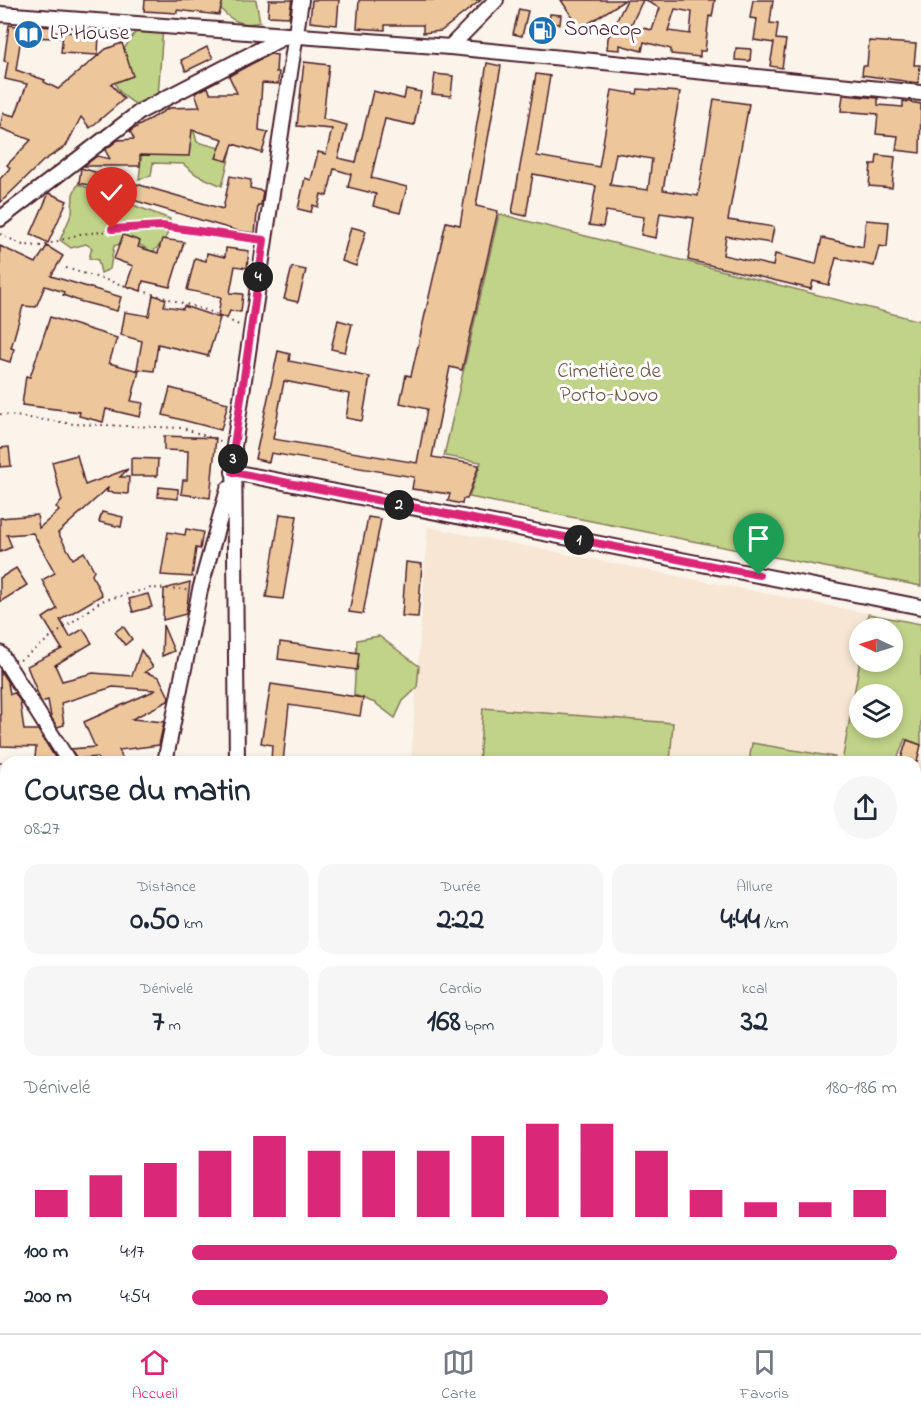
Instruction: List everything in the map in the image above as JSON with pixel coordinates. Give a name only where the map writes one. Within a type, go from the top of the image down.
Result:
[{"type":"street","points":[[237,756],[234,446],[293,35],[301,0]]},
{"type":"street","points":[[450,47],[496,0]]},
{"type":"street","points":[[0,14],[450,47],[921,93]]},
{"type":"street","points":[[0,219],[141,111],[293,35]]},
{"type":"street","points":[[166,756],[200,591],[233,472]]},
{"type":"street","points":[[233,472],[921,607]]},
{"type":"street","points":[[0,653],[65,756]]},
{"type":"path","points":[[0,234],[23,245],[42,246],[91,233],[162,226],[264,240]]},
{"type":"path","points":[[66,268],[209,311],[250,330]]},
{"type":"path","points":[[0,414],[74,424],[183,428],[234,446]]},
{"type":"path","points":[[9,668],[101,602],[151,588],[200,591]]},
{"type":"shaded area","points":[[428,527],[891,618],[849,618],[849,672],[903,672],[903,620],[921,624],[921,756],[411,756]]},
{"type":"green space","points":[[215,0],[256,0],[260,22],[246,23],[233,20]]},
{"type":"green space","points":[[143,24],[163,26],[158,97],[139,107],[120,92],[115,76],[126,46]]},
{"type":"green space","points":[[189,114],[197,142],[231,151],[222,186],[197,175],[183,164],[153,163],[151,176],[139,179],[144,134]]},
{"type":"green space","points":[[78,184],[170,219],[166,238],[152,252],[134,243],[114,246],[110,269],[101,273],[98,260],[89,258],[92,248],[86,244],[71,248],[60,240],[72,213],[73,194]]},
{"type":"green space","name":"Cimetière de Porto-Novo","points":[[499,214],[921,321],[921,586],[469,497],[481,462],[444,456]]},
{"type":"green space","points":[[868,614],[889,618],[867,618]]},
{"type":"green space","points":[[903,621],[921,624],[921,745],[905,739],[898,756],[843,756],[849,723],[849,738],[903,738],[903,684],[856,684],[858,672],[903,672]]},
{"type":"green space","points":[[379,636],[419,666],[417,688],[403,701],[395,718],[375,703],[354,695],[357,640]]},
{"type":"green space","points":[[483,708],[673,723],[670,756],[479,756]]},
{"type":"green space","points":[[752,743],[829,756],[750,756]]},
{"type":"building","points":[[145,0],[223,0],[219,15],[177,10],[177,13],[144,11]]},
{"type":"building","points":[[269,0],[292,0],[289,17],[268,16]]},
{"type":"building","points":[[312,0],[339,0],[337,25],[310,22]]},
{"type":"building","points":[[359,0],[481,0],[441,31],[423,33],[423,25],[385,25],[385,30],[357,28]]},
{"type":"building","points":[[561,0],[625,0],[580,29]]},
{"type":"building","points":[[627,0],[643,0],[631,25],[652,30],[660,8],[644,0],[715,0],[712,17],[709,16],[705,51],[700,51],[700,57],[671,54],[671,49],[644,42],[642,51],[620,45],[620,50],[607,49],[608,38]],"holes":[[[675,9],[692,12],[690,34],[668,31]]]},
{"type":"building","points":[[753,0],[773,0],[770,23],[778,24],[776,39],[786,40],[782,68],[770,66],[774,43],[754,40],[757,19],[750,18]]},
{"type":"building","points":[[519,9],[528,11],[522,36],[513,34]]},
{"type":"building","points":[[550,14],[561,15],[560,24],[549,23]]},
{"type":"building","points":[[9,25],[37,29],[38,26],[53,27],[53,31],[59,32],[59,38],[21,37],[16,70],[45,80],[44,82],[58,89],[106,49],[122,43],[133,76],[111,84],[124,99],[90,128],[81,117],[66,146],[43,161],[0,203],[0,179],[10,168],[7,165],[31,140],[0,128],[3,113],[15,116],[27,84],[5,79],[8,62],[4,61]]},
{"type":"building","points":[[63,32],[99,34],[98,55],[61,53]]},
{"type":"building","points":[[869,41],[916,44],[914,65],[920,65],[918,83],[862,75],[863,66],[867,66]]},
{"type":"building","points":[[207,47],[213,58],[186,71],[181,60]]},
{"type":"building","points":[[736,48],[751,49],[750,61],[735,60]]},
{"type":"building","points":[[270,54],[277,55],[276,72],[279,72],[278,84],[262,83],[259,130],[268,132],[262,153],[233,144],[227,161],[216,158],[223,139],[192,130],[189,156],[140,155],[140,166],[84,166],[97,156],[110,159],[105,150],[118,140],[134,139],[130,131],[169,108],[200,107],[195,93],[208,87],[210,93],[237,93],[229,76]]},
{"type":"building","points":[[304,62],[329,65],[323,119],[347,125],[338,158],[356,162],[373,91],[404,99],[406,89],[421,92],[414,125],[385,119],[371,178],[407,187],[400,213],[373,206],[376,194],[348,187],[351,174],[334,169],[327,196],[321,194],[318,207],[313,205],[311,212],[298,209],[305,178],[311,180],[318,152],[326,154],[332,129],[297,126]]},
{"type":"building","points":[[487,63],[501,66],[476,206],[498,211],[462,370],[450,367],[432,457],[479,465],[467,499],[463,499],[462,504],[448,501],[450,494],[412,489],[414,477],[271,453],[269,462],[255,459],[278,351],[290,354],[289,361],[370,377],[362,421],[346,418],[350,394],[284,381],[273,439],[417,463],[427,409],[400,403],[406,375],[411,376],[446,222],[460,225]]},
{"type":"building","points":[[435,74],[453,76],[451,96],[432,94]]},
{"type":"building","points":[[536,74],[550,76],[537,156],[599,167],[612,90],[637,94],[638,89],[680,92],[663,190],[698,196],[714,99],[749,104],[728,220],[774,227],[771,243],[726,236],[723,255],[773,266],[775,254],[816,264],[822,238],[863,247],[866,220],[889,222],[887,247],[879,246],[874,266],[836,258],[829,285],[813,281],[811,289],[688,260],[694,218],[660,213],[656,238],[641,235],[644,217],[606,211],[603,227],[589,225],[596,186],[533,174],[526,216],[512,213]],"holes":[[[616,153],[652,159],[648,190],[610,185]]]},
{"type":"building","points":[[843,95],[878,98],[878,105],[903,107],[903,101],[921,104],[920,153],[896,150],[898,136],[876,134],[878,114],[841,111]]},
{"type":"building","points":[[877,155],[895,157],[892,188],[869,186],[871,164],[876,164]]},
{"type":"building","points":[[81,168],[223,209],[230,176],[251,180],[250,188],[263,191],[261,205],[258,205],[255,233],[238,231],[116,195],[117,191],[79,183]]},
{"type":"building","points":[[49,193],[67,201],[48,243],[31,234]]},
{"type":"building","points":[[351,227],[366,231],[356,266],[342,261]]},
{"type":"building","points":[[123,235],[140,241],[138,247],[158,253],[162,239],[184,242],[170,287],[143,281],[141,291],[126,286],[133,266],[114,259]]},
{"type":"building","points":[[0,246],[36,263],[47,246],[63,256],[51,276],[121,297],[117,311],[79,301],[63,295],[64,292],[45,286],[36,307],[23,306],[11,348],[14,349],[10,362],[0,359]]},
{"type":"building","points":[[226,248],[249,251],[247,268],[235,266],[230,293],[243,294],[241,312],[230,311],[227,318],[218,316],[221,297],[187,290],[195,258],[206,261],[207,253],[225,257]]},
{"type":"building","points":[[292,267],[306,270],[298,302],[284,299]]},
{"type":"building","points":[[153,295],[166,299],[164,306],[183,309],[184,306],[220,318],[208,356],[158,344],[154,371],[137,369],[142,341],[121,335],[125,312],[149,316]]},
{"type":"building","points":[[50,317],[117,338],[109,363],[139,371],[131,401],[143,403],[140,417],[106,409],[103,422],[79,416],[80,412],[22,405],[26,376],[30,377]]},
{"type":"building","points":[[338,320],[352,324],[345,352],[331,349]]},
{"type":"building","points":[[170,388],[228,403],[221,430],[163,415]]},
{"type":"building","points":[[164,436],[216,438],[210,498],[181,494],[183,480],[187,480],[188,451],[164,450]]},
{"type":"building","points":[[9,447],[11,466],[0,467],[0,448]]},
{"type":"building","points":[[77,455],[85,485],[128,469],[120,477],[129,477],[128,494],[107,492],[108,488],[58,533],[73,559],[84,552],[94,570],[92,575],[102,595],[60,620],[70,637],[83,629],[92,643],[55,665],[62,681],[93,673],[132,676],[141,650],[153,667],[145,672],[159,677],[169,697],[168,701],[132,719],[164,722],[159,745],[119,750],[122,756],[75,756],[71,749],[95,747],[84,722],[156,690],[113,687],[61,703],[64,725],[57,727],[51,717],[48,700],[41,702],[27,666],[62,649],[43,618],[57,609],[42,580],[55,573],[33,533],[7,535],[12,547],[0,552],[0,518],[37,515],[39,528],[59,511],[56,507],[62,501],[52,462]]},
{"type":"building","points":[[131,458],[158,459],[157,476],[131,476]]},
{"type":"building","points":[[159,487],[178,489],[178,499],[158,497]]},
{"type":"building","points":[[102,512],[123,517],[121,527],[99,522]]},
{"type":"building","points":[[280,514],[297,516],[283,599],[266,597]]},
{"type":"building","points":[[368,517],[381,519],[363,614],[349,612]]},
{"type":"building","points":[[186,529],[203,532],[200,549],[196,548],[192,577],[161,575],[168,532],[185,535]]},
{"type":"building","points":[[406,562],[422,564],[418,617],[402,616]]},
{"type":"building","points":[[16,568],[27,585],[0,602],[0,578]]},
{"type":"building","points":[[190,582],[186,614],[163,620],[164,589]]},
{"type":"building","points":[[148,594],[152,607],[133,612],[129,599]]},
{"type":"building","points":[[163,625],[174,651],[162,656]]},
{"type":"building","points":[[123,626],[132,639],[125,645],[115,632]]},
{"type":"building","points":[[280,642],[359,653],[357,670],[278,659]]},
{"type":"building","points":[[0,670],[8,683],[10,694],[15,693],[20,701],[24,730],[38,730],[54,756],[35,756],[36,747],[1,746]]},
{"type":"building","points":[[271,684],[363,698],[360,716],[289,705],[284,756],[271,756],[272,745],[261,743]]},
{"type":"building","points":[[907,740],[921,745],[918,756],[902,756]]},
{"type":"place","name":"Sonacop","points":[[543,30]]},
{"type":"place","name":"LP House","points":[[29,34]]},
{"type":"route","points":[[112,229],[162,226],[264,240],[234,446],[233,472],[759,575]]}]
